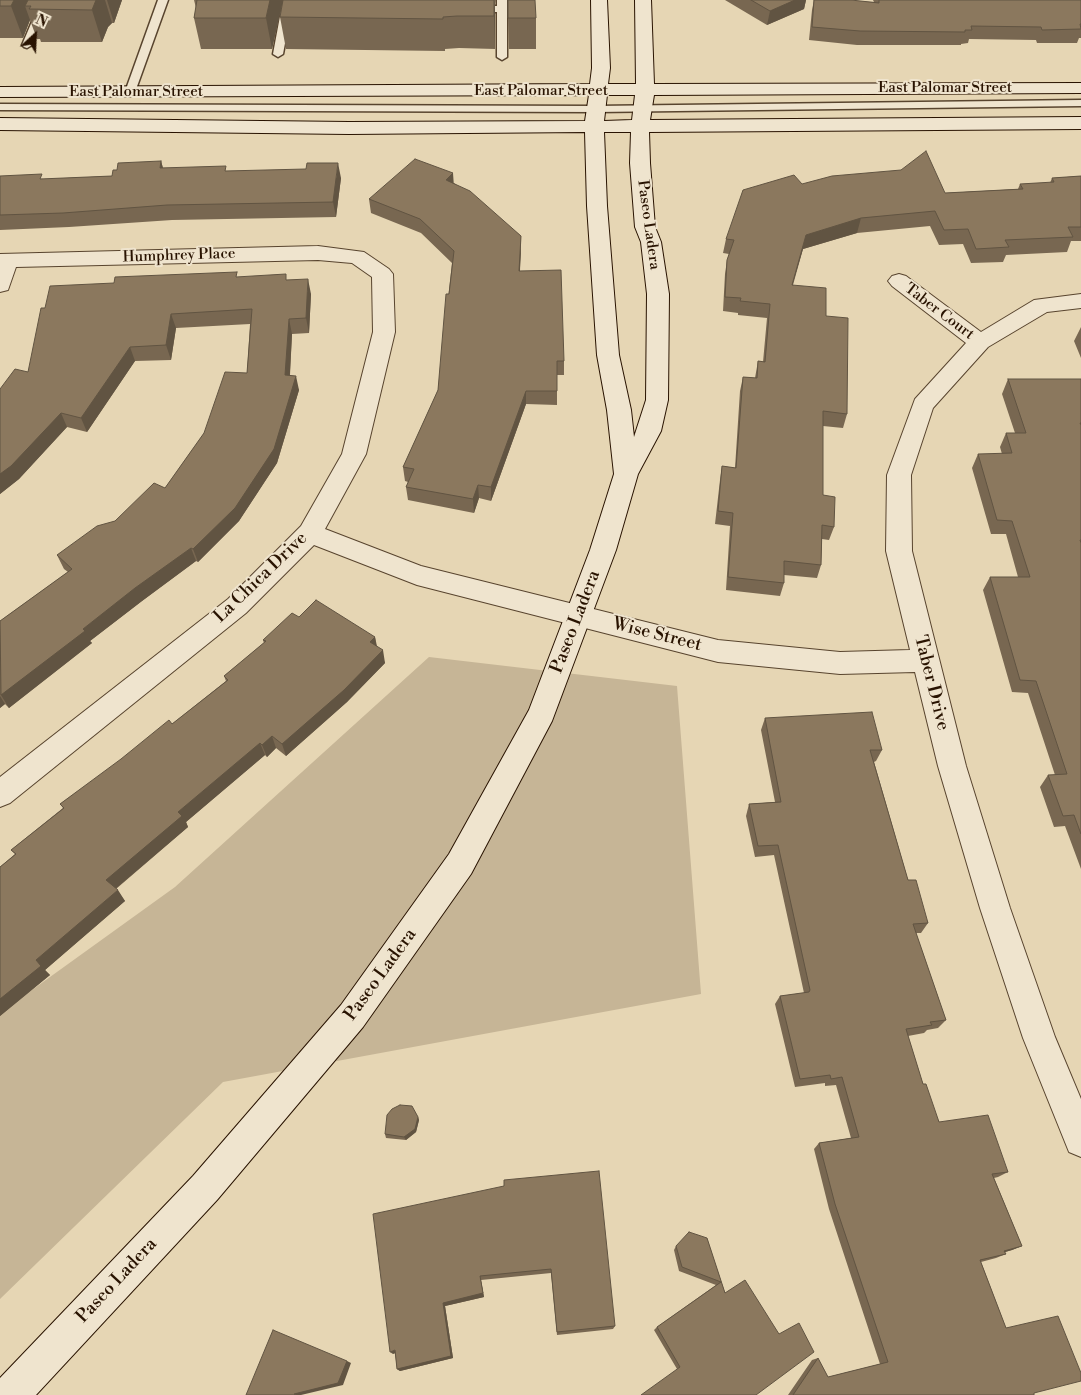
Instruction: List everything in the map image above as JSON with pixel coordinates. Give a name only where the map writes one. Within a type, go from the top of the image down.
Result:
[{"type":"street","name":"Paseo Ladera","points":[[599,0],[601,68],[596,109],[597,206],[608,355],[619,410],[626,474]]},
{"type":"street","name":"Paseo Ladera","points":[[10,1395],[205,1188],[352,1016],[460,864],[542,713],[603,550],[626,474],[649,431],[657,400],[658,294],[651,242],[646,228],[640,163],[643,108],[643,0]]},
{"type":"street","name":"East Palomar Street","points":[[0,92],[130,92],[596,109],[643,108],[683,89],[1081,88]]},
{"type":"street","name":"East Palomar Street","points":[[0,124],[348,128],[596,109],[643,108],[1081,123]]},
{"type":"street","name":"Humphrey Place","points":[[4,261],[318,252],[357,257]]},
{"type":"street","name":"La Chica Drive","points":[[0,794],[237,606],[310,533],[354,454],[384,332],[382,274],[357,257]]},
{"type":"street","points":[[0,285],[4,261]]},
{"type":"street","name":"Taber Court","points":[[899,281],[980,342]]},
{"type":"street","name":"Taber Drive","points":[[1081,301],[1042,305],[980,342],[922,405],[899,475],[899,551],[952,766],[995,908],[1039,1038],[1081,1140]]},
{"type":"street","name":"Wise Street","points":[[310,533],[417,575],[718,651],[840,663],[926,661]]},
{"type":"lane","points":[[27,45],[46,0]]},
{"type":"lane","points":[[130,92],[163,0]]},
{"type":"lane","points":[[463,8],[502,4],[502,57]]},
{"type":"lane","points":[[278,54],[290,5]]},
{"type":"lane","points":[[643,108],[1081,103]]},
{"type":"lane","points":[[0,107],[596,109]]},
{"type":"shaded area","points":[[429,657],[677,686],[701,994],[223,1082],[0,1299],[0,1013],[175,887]]},
{"type":"building","points":[[0,0],[14,0],[11,6],[0,6]]},
{"type":"building","points":[[28,0],[96,0],[92,10],[29,9],[31,6],[25,6]]},
{"type":"building","points":[[197,0],[270,0],[266,18],[194,18]]},
{"type":"building","points":[[283,0],[494,0],[494,16],[457,16],[443,17],[443,19],[280,17]]},
{"type":"building","points":[[508,0],[535,0],[536,18],[508,18]]},
{"type":"building","points":[[751,0],[795,0],[770,11]]},
{"type":"building","points":[[814,0],[851,0],[879,3],[879,0],[1081,0],[1081,29],[1042,30],[1041,27],[971,26],[972,30],[965,30],[965,32],[860,31],[812,27]]},
{"type":"building","points":[[926,151],[945,193],[1023,189],[1020,184],[1054,182],[1052,178],[1081,176],[1081,227],[1068,227],[1073,237],[1005,240],[1009,247],[976,249],[968,229],[944,230],[935,211],[861,218],[806,235],[792,285],[826,288],[826,316],[848,318],[847,414],[823,411],[823,495],[835,497],[834,527],[822,525],[821,565],[784,561],[784,583],[728,577],[733,513],[718,511],[722,466],[736,468],[743,377],[757,378],[758,361],[765,362],[770,304],[740,301],[741,298],[725,297],[727,260],[734,240],[726,239],[743,190],[794,175],[802,184],[832,176],[901,170]]},
{"type":"building","points":[[415,159],[453,173],[446,180],[470,191],[521,236],[519,271],[561,270],[564,361],[557,361],[557,391],[526,391],[491,487],[478,485],[473,499],[406,487],[414,469],[403,467],[438,390],[446,294],[449,294],[454,251],[420,219],[369,199]]},
{"type":"building","points":[[161,161],[160,168],[226,166],[225,171],[306,169],[307,163],[338,163],[333,202],[167,205],[63,213],[0,215],[0,176],[42,174],[40,179],[112,176],[113,170],[117,170],[118,163]]},
{"type":"building","points":[[237,272],[236,277],[286,274],[286,280],[308,279],[306,318],[289,319],[285,375],[296,376],[274,449],[235,508],[193,549],[191,548],[135,588],[83,629],[85,631],[1,695],[0,621],[72,569],[57,555],[97,526],[115,521],[154,483],[165,488],[204,433],[225,372],[247,373],[252,309],[171,314],[166,345],[130,347],[81,418],[61,413],[11,466],[0,474],[0,389],[15,369],[28,372],[41,308],[45,308],[50,286],[114,283],[115,277]]},
{"type":"building","points":[[1008,379],[1081,379],[1081,834],[1074,815],[1063,816],[1048,775],[1067,774],[1036,681],[1020,680],[990,577],[1030,577],[1012,521],[997,520],[978,454],[1012,453],[1006,433],[1026,433]]},
{"type":"building","points":[[316,600],[375,637],[370,642],[383,650],[344,690],[282,744],[272,736],[262,745],[260,743],[178,812],[182,816],[106,880],[118,890],[36,960],[41,966],[0,999],[0,867],[16,854],[11,850],[64,808],[60,804],[121,759],[169,720],[172,724],[228,680],[224,676],[266,641],[263,640],[292,613],[299,617]]},
{"type":"building","points":[[872,712],[882,750],[870,750],[908,880],[916,880],[928,923],[913,924],[946,1020],[930,1022],[932,1025],[906,1029],[923,1084],[926,1084],[939,1122],[988,1115],[1008,1172],[992,1174],[1022,1246],[1004,1251],[1006,1254],[980,1260],[1006,1328],[1058,1316],[1081,1373],[1081,1381],[1034,1393],[1034,1395],[793,1395],[818,1358],[828,1377],[888,1362],[835,1204],[819,1143],[859,1137],[842,1077],[831,1079],[830,1075],[800,1079],[780,996],[809,992],[810,990],[778,845],[758,846],[749,804],[781,802],[765,718]]},
{"type":"building","points":[[400,1105],[412,1106],[418,1117],[415,1129],[404,1137],[385,1134],[387,1115],[392,1109]]},
{"type":"building","points":[[599,1171],[615,1326],[557,1332],[551,1269],[480,1276],[483,1293],[443,1303],[451,1356],[397,1369],[395,1350],[390,1352],[373,1214],[504,1186],[504,1180]]},
{"type":"building","points":[[689,1232],[707,1238],[725,1293],[745,1280],[779,1334],[799,1323],[814,1352],[756,1395],[641,1395],[680,1367],[657,1327],[721,1282],[682,1267],[676,1246]]},
{"type":"building","points":[[273,1330],[347,1361],[338,1383],[294,1394],[296,1395],[246,1395]]}]
